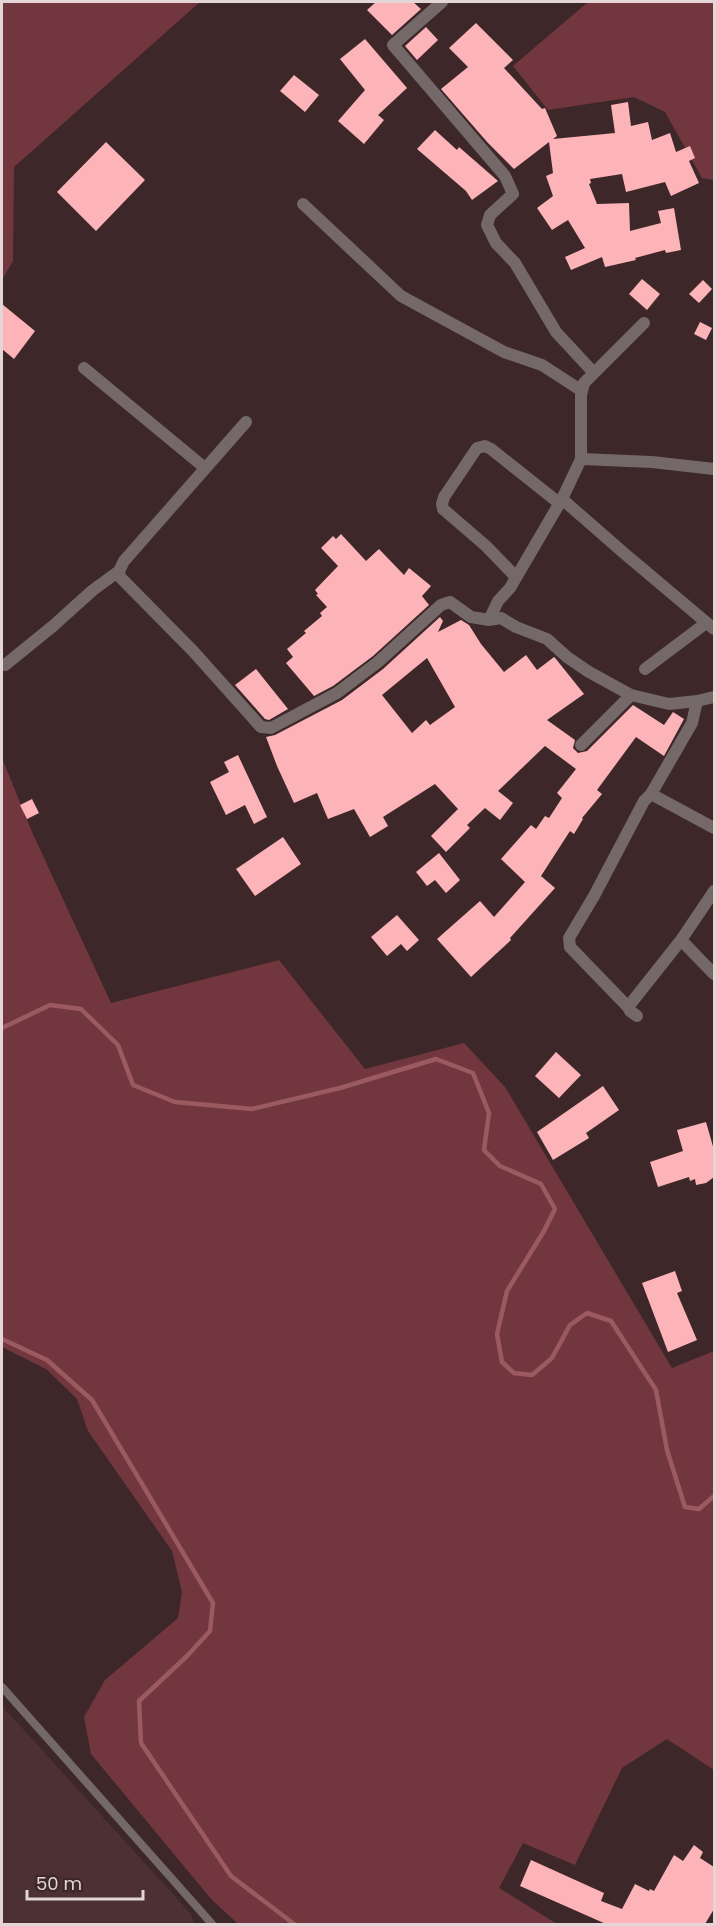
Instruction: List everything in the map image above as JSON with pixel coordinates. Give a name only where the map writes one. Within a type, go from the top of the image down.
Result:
[{"type":"street","points":[[442,2],[393,45],[505,176],[513,194],[490,215],[487,225],[496,243],[515,264],[556,332],[594,373]]},
{"type":"street","points":[[303,204],[401,296],[504,352],[542,365],[582,391]]},
{"type":"street","points":[[489,620],[498,601],[510,588],[561,501],[581,459],[584,383],[644,323]]},
{"type":"street","points":[[84,368],[205,468]]},
{"type":"street","points":[[5,665],[93,590],[119,571],[124,561],[246,422]]},
{"type":"street","points":[[516,577],[486,546],[443,509],[444,498],[477,447],[485,446],[491,449],[561,501],[710,626],[645,669]]},
{"type":"street","points":[[581,459],[652,462],[714,469]]},
{"type":"street","points":[[119,571],[120,576],[193,651],[261,727],[271,728],[337,693],[378,662],[441,605],[450,602],[471,617],[489,620],[501,618],[516,627],[547,639],[567,657],[631,695],[669,704],[714,697]]},
{"type":"street","points":[[581,745],[631,695]]},
{"type":"street","points":[[697,701],[692,723],[651,794],[644,801],[569,938],[568,944],[633,1012],[714,891]]},
{"type":"street","points":[[651,794],[714,828]]},
{"type":"street","points":[[681,940],[714,974]]},
{"type":"lane","points":[[2,1687],[212,1924]]},
{"type":"shaded area","points":[[2,2],[200,2],[14,167],[13,261],[2,280]]},
{"type":"shaded area","points":[[588,2],[714,2],[714,180],[702,178],[665,112],[634,97],[548,110],[513,66]]},
{"type":"shaded area","points":[[2,758],[32,832],[111,1003],[279,960],[365,1069],[464,1043],[505,1087],[672,1368],[714,1351],[714,1770],[667,1739],[622,1768],[575,1865],[523,1843],[499,1888],[557,1924],[238,1924],[212,1900],[91,1754],[84,1717],[105,1680],[178,1618],[182,1592],[172,1551],[88,1431],[77,1399],[46,1369],[2,1347]]},
{"type":"shaded area","points":[[2,1706],[191,1914],[194,1924],[2,1924]]},
{"type":"building","points":[[376,2],[413,2],[421,9],[392,35],[367,10]]},
{"type":"building","points":[[476,23],[513,60],[504,68],[542,109],[545,108],[557,136],[553,139],[615,133],[611,105],[628,102],[631,126],[648,122],[652,140],[670,133],[676,152],[690,146],[695,158],[689,161],[699,183],[671,196],[665,182],[626,192],[622,174],[590,179],[589,184],[597,204],[629,203],[630,231],[661,223],[658,211],[674,208],[681,250],[666,253],[665,250],[605,267],[602,257],[571,270],[565,257],[585,248],[568,220],[552,230],[537,208],[553,196],[546,176],[553,173],[549,142],[514,169],[441,89],[468,67],[449,48]]},
{"type":"building","points":[[426,27],[438,40],[417,60],[405,46]]},
{"type":"building","points":[[365,39],[407,88],[378,115],[384,120],[364,144],[338,121],[365,90],[340,59]]},
{"type":"building","points":[[294,75],[319,95],[305,112],[280,91]]},
{"type":"building","points":[[435,130],[457,150],[459,147],[498,181],[472,200],[466,191],[417,149]]},
{"type":"building","points":[[106,142],[145,180],[96,231],[57,192]]},
{"type":"building","points":[[642,279],[660,294],[647,310],[629,294]]},
{"type":"building","points":[[703,280],[712,289],[699,303],[689,294]]},
{"type":"building","points":[[2,304],[35,331],[14,359],[2,349]]},
{"type":"building","points":[[700,322],[712,328],[706,340],[694,334]]},
{"type":"building","points":[[341,534],[366,561],[379,549],[404,575],[409,568],[431,586],[422,596],[429,605],[373,656],[333,686],[314,696],[286,663],[293,657],[287,649],[306,633],[304,631],[322,616],[320,613],[327,607],[316,595],[318,594],[315,590],[338,566],[321,548],[333,536],[336,539]]},
{"type":"building","points":[[440,617],[443,621],[438,632],[461,620],[469,625],[504,672],[526,655],[537,670],[554,657],[556,659],[584,694],[547,720],[575,740],[573,748],[578,753],[587,751],[633,705],[664,725],[673,712],[684,719],[664,756],[636,737],[597,790],[602,794],[582,818],[574,834],[570,831],[541,876],[555,888],[510,938],[511,940],[471,977],[437,939],[480,901],[494,917],[525,882],[501,859],[531,825],[536,829],[545,816],[549,818],[562,798],[557,793],[576,769],[545,746],[498,791],[513,803],[500,820],[485,808],[467,825],[470,828],[446,852],[431,836],[458,809],[435,784],[383,817],[388,826],[370,837],[354,809],[328,819],[317,793],[294,803],[266,737],[275,735],[342,700],[383,669]],"holes":[[[427,658],[455,707],[430,725],[426,720],[412,733],[382,695]]]},
{"type":"building","points":[[256,669],[288,709],[269,720],[265,719],[235,685]]},
{"type":"building","points":[[238,755],[267,817],[254,824],[245,805],[226,815],[210,782],[229,772],[224,762]]},
{"type":"building","points":[[32,799],[39,813],[27,819],[20,805]]},
{"type":"building","points":[[283,837],[301,864],[255,896],[236,869]]},
{"type":"building","points":[[439,853],[460,880],[446,893],[435,880],[427,886],[416,872]]},
{"type":"building","points":[[397,915],[419,940],[407,951],[401,944],[387,956],[371,937]]},
{"type":"building","points":[[556,1052],[581,1075],[559,1098],[535,1076]]},
{"type":"building","points":[[603,1086],[619,1110],[586,1133],[589,1138],[553,1160],[537,1132]]},
{"type":"building","points":[[706,1122],[714,1150],[714,1177],[706,1183],[696,1185],[695,1179],[690,1181],[689,1177],[658,1187],[650,1162],[683,1151],[677,1130]]},
{"type":"building","points":[[675,1271],[682,1291],[677,1293],[697,1340],[668,1352],[642,1283]]},
{"type":"building","points":[[694,1845],[703,1852],[700,1858],[714,1867],[714,1909],[705,1924],[606,1924],[520,1886],[531,1860],[604,1893],[601,1901],[622,1909],[635,1884],[654,1891],[674,1855],[683,1861]]},
{"type":"waterway","points":[[2,1028],[50,1005],[81,1009],[118,1045],[133,1085],[175,1102],[252,1109],[340,1088],[436,1059],[473,1073],[489,1113],[484,1150],[500,1166],[541,1184],[555,1209],[507,1291],[497,1334],[502,1362],[514,1373],[532,1375],[552,1358],[570,1325],[587,1313],[611,1321],[656,1390],[667,1450],[685,1507],[699,1509],[714,1496]]},
{"type":"waterway","points":[[2,1339],[47,1360],[92,1400],[213,1603],[210,1631],[139,1701],[141,1743],[231,1876],[294,1924]]}]
